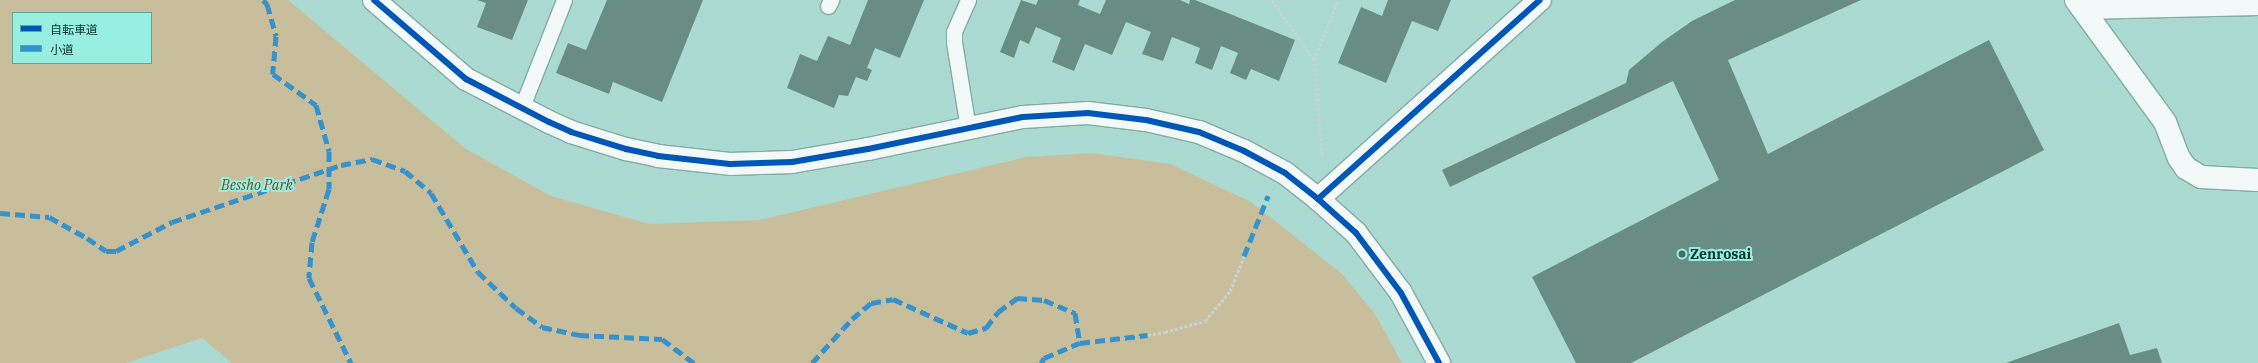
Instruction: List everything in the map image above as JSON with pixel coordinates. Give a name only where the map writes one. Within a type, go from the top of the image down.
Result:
[{"type":"street","points":[[374,0],[466,79],[521,109],[570,132],[626,149],[658,156],[730,164],[792,162],[868,149],[1023,117],[1088,113],[1118,115],[1174,125],[1222,141],[1266,161],[1286,173],[1318,199],[1356,234],[1375,256],[1401,293],[1439,363]]},
{"type":"street","points":[[1318,199],[1540,0]]},
{"type":"street","points":[[2079,4],[2258,4]]},
{"type":"street","points":[[2079,4],[2165,122],[2179,158],[2186,168],[2201,177],[2258,180]]},
{"type":"lane","points":[[521,109],[564,0]]},
{"type":"lane","points":[[968,0],[954,32],[954,42],[968,128]]},
{"type":"path","points":[[1272,0],[1314,60]]},
{"type":"path","points":[[1322,156],[1314,60],[1338,0]]},
{"type":"path","points":[[1148,334],[1165,332],[1205,321],[1230,290],[1244,256]]},
{"type":"green space","name":"Bessho Park","points":[[0,0],[288,0],[466,149],[551,196],[649,224],[760,220],[1026,157],[1092,153],[1170,164],[1251,202],[1342,274],[1375,314],[1402,363],[232,363],[202,338],[126,363],[0,363]]},
{"type":"building","points":[[477,0],[528,0],[512,40],[477,27],[486,3]]},
{"type":"building","points":[[607,0],[703,0],[662,102],[613,82],[609,94],[556,73],[568,43],[586,50]]},
{"type":"building","points":[[868,0],[924,0],[900,58],[875,48],[867,68],[872,70],[867,81],[856,77],[848,96],[839,95],[834,108],[787,88],[800,54],[817,61],[828,36],[850,45]]},
{"type":"building","points":[[1021,0],[1036,5],[1038,0],[1080,0],[1078,5],[1100,14],[1106,0],[1180,0],[1189,4],[1190,0],[1195,0],[1295,40],[1279,81],[1251,69],[1246,80],[1230,73],[1238,53],[1221,46],[1212,70],[1195,63],[1200,48],[1172,37],[1163,61],[1142,54],[1151,32],[1126,22],[1112,55],[1085,44],[1074,71],[1052,62],[1061,38],[1036,27],[1029,44],[1020,40],[1014,58],[1000,52]]},
{"type":"building","points":[[1388,0],[1451,0],[1438,31],[1412,21],[1386,83],[1338,63],[1361,7],[1382,16]]},
{"type":"building","points":[[1735,0],[1861,0],[1728,60],[1768,154],[1989,40],[2044,150],[1631,363],[1576,363],[1532,277],[1719,180],[1673,81],[1450,187],[1442,170],[1626,83],[1629,70],[1662,42],[1692,21]]},
{"type":"building","points":[[2119,323],[2130,355],[2157,348],[2162,363],[2006,363]]},
{"type":"marked path","points":[[263,0],[267,4],[276,36],[273,74],[316,105],[329,151],[329,189],[312,242],[309,278],[351,363]]},
{"type":"marked path","points":[[0,213],[49,217],[87,238],[106,251],[116,251],[172,222],[341,165],[372,159],[405,171],[431,193],[478,272],[516,308],[542,327],[579,335],[662,339],[694,363]]},
{"type":"marked path","points":[[1244,256],[1268,196]]},
{"type":"marked path","points":[[812,363],[852,319],[871,303],[893,299],[968,333],[986,328],[998,312],[1017,298],[1044,300],[1075,313],[1080,343]]},
{"type":"marked path","points":[[1041,363],[1044,358],[1080,343],[1148,335]]},
{"type":"cycle path","points":[[374,0],[466,79],[571,132],[626,149],[658,156],[730,164],[792,162],[868,149],[1023,117],[1088,113],[1146,120],[1199,132],[1244,151],[1285,173],[1318,199],[1356,233],[1401,293],[1439,363]]},
{"type":"cycle path","points":[[1318,199],[1540,0]]},
{"type":"place","name":"Zenrosai","points":[[1682,254]]}]
